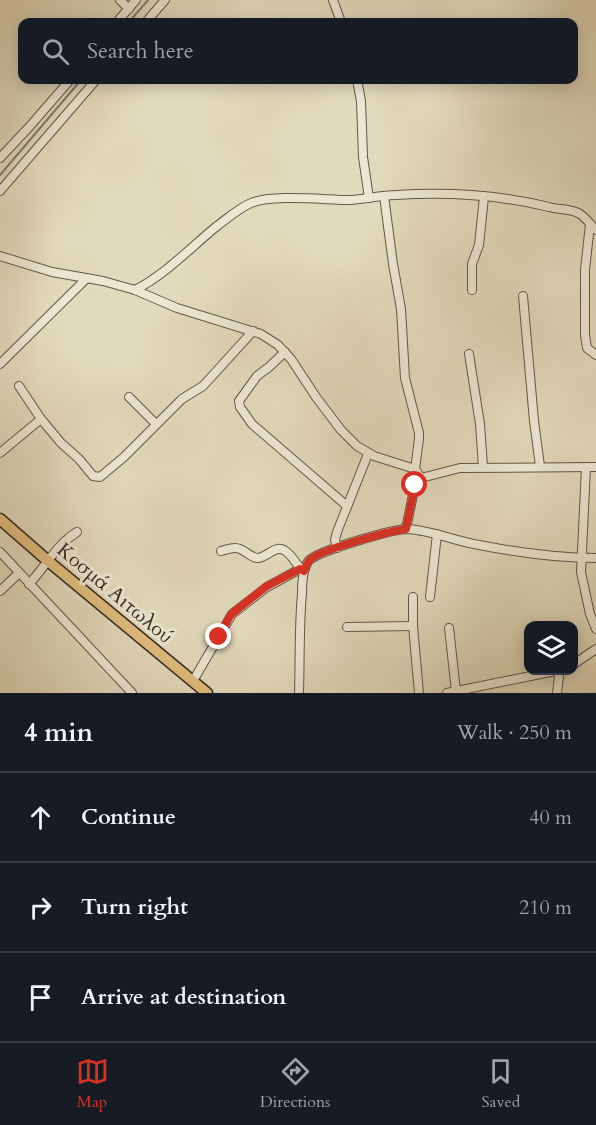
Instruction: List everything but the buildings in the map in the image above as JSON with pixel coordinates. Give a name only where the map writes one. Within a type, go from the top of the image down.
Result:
[{"type":"main road","name":"Κοσμά Αιτωλού","points":[[0,519],[194,681],[203,692]]},
{"type":"street","points":[[120,0],[129,9]]},
{"type":"street","points":[[121,18],[136,0]]},
{"type":"street","points":[[149,18],[165,0]]},
{"type":"street","points":[[333,0],[340,18]]},
{"type":"street","points":[[0,158],[67,84]]},
{"type":"street","points":[[0,191],[93,84]]},
{"type":"street","points":[[358,84],[361,101],[363,157],[369,198]]},
{"type":"street","points":[[135,290],[151,282],[221,223],[251,203],[271,200],[354,200],[394,195],[452,194],[530,202],[574,211],[582,215],[593,227],[585,270],[585,335],[587,348],[596,354]]},
{"type":"street","points":[[384,196],[401,309],[405,378],[419,433],[415,469],[420,478]]},
{"type":"street","points":[[472,290],[472,264],[479,245],[484,197]]},
{"type":"street","points":[[0,256],[52,272],[103,281],[135,290],[177,308],[253,331],[269,339],[291,358],[316,397],[349,438],[368,454],[415,469]]},
{"type":"street","points":[[0,364],[86,279]]},
{"type":"street","points":[[523,296],[540,466]]},
{"type":"street","points":[[19,386],[61,443],[96,477],[103,476],[182,399],[203,386],[253,331]]},
{"type":"street","points":[[285,352],[257,376],[240,401],[240,407],[252,424],[347,506]]},
{"type":"street","points":[[469,354],[480,424],[483,467]]},
{"type":"street","points":[[129,397],[156,424]]},
{"type":"street","points":[[0,453],[41,418]]},
{"type":"street","points":[[338,548],[335,540],[336,534],[368,454]]},
{"type":"street","points":[[586,467],[581,572],[596,629]]},
{"type":"street","points":[[406,529],[415,485],[420,478],[460,468],[596,467]]},
{"type":"street","points":[[194,681],[230,616],[267,586],[302,570],[311,559],[390,532],[406,529],[533,554],[596,558]]},
{"type":"street","points":[[29,584],[60,545],[77,531]]},
{"type":"street","points":[[430,597],[437,534]]},
{"type":"street","points":[[221,551],[237,548],[258,558],[279,549],[287,553],[302,570],[299,693]]},
{"type":"street","points":[[0,552],[132,693]]},
{"type":"street","points":[[0,591],[19,573]]},
{"type":"street","points":[[413,597],[412,626],[419,693]]},
{"type":"street","points":[[347,627],[412,626]]},
{"type":"street","points":[[449,628],[452,692],[539,675]]},
{"type":"street","points":[[578,661],[596,649]]},
{"type":"street","points":[[557,693],[559,675]]},
{"type":"waterway","points":[[132,18],[148,0]]},
{"type":"waterway","points":[[0,175],[78,84]]},
{"type":"route","points":[[219,637],[234,612],[272,584],[300,569],[304,571],[313,557],[406,529],[415,485]]}]
